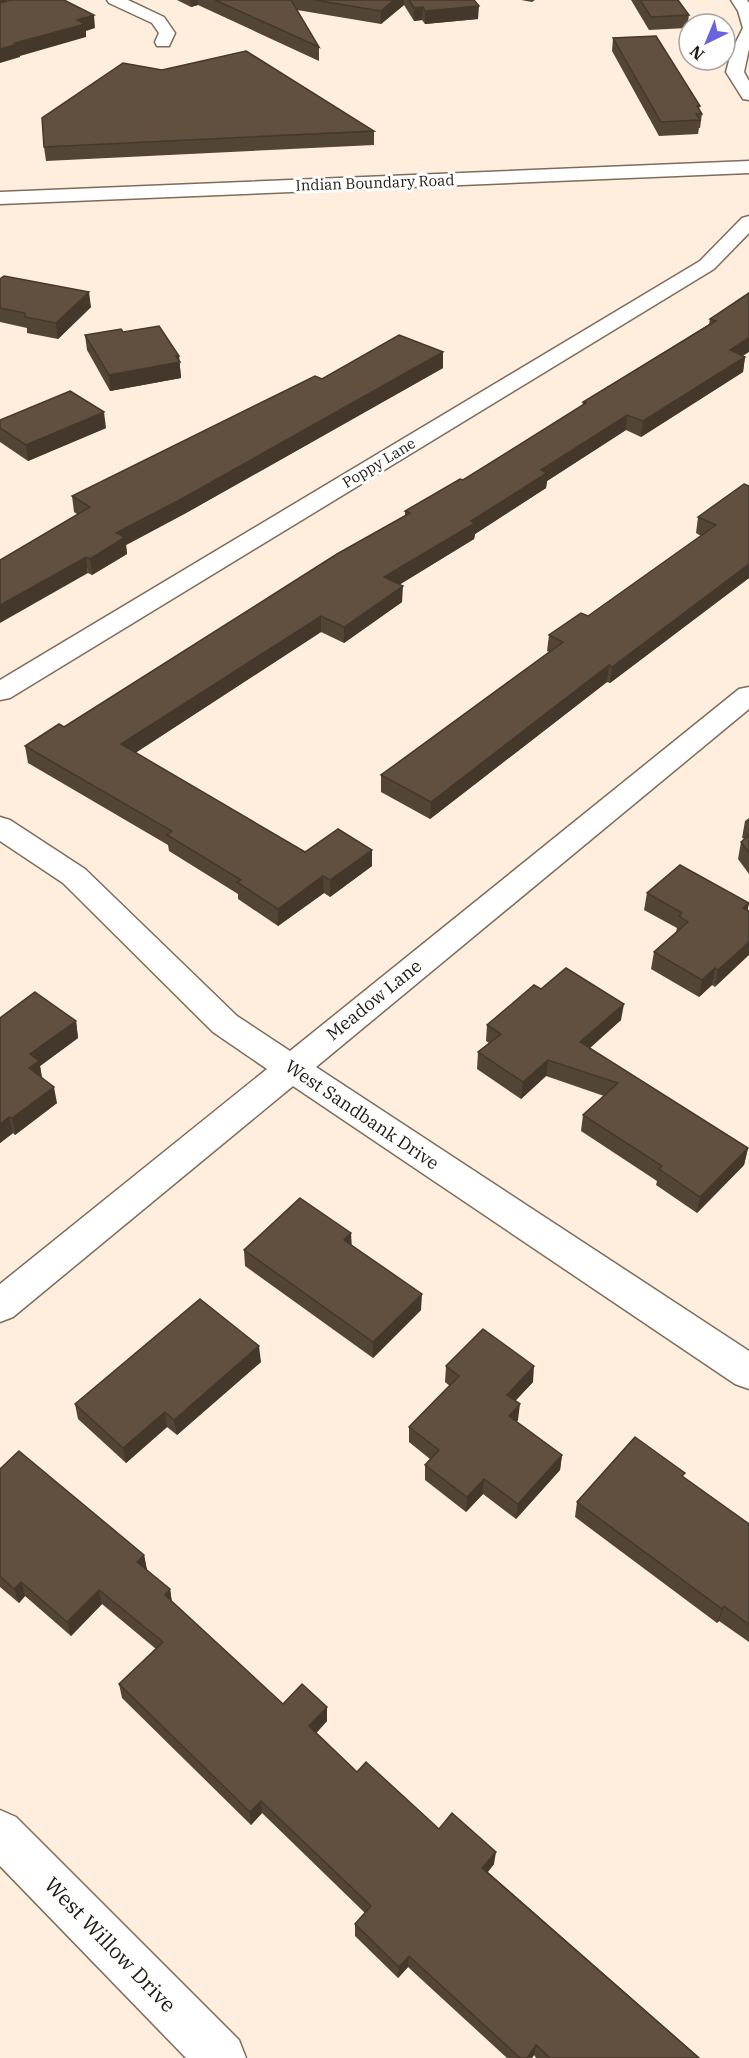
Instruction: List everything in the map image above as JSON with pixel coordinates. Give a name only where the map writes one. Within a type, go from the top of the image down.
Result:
[{"type":"street","points":[[115,0],[158,20],[167,33],[163,42]]},
{"type":"street","points":[[739,0],[746,11],[749,25]]},
{"type":"street","points":[[749,32],[740,50],[735,72],[749,95]]},
{"type":"street","name":"Indian Boundary Road","points":[[0,198],[749,167]]},
{"type":"street","name":"Poppy Lane","points":[[0,692],[707,265],[749,222]]},
{"type":"street","name":"Meadow Lane","points":[[0,1306],[749,695]]},
{"type":"street","name":"West Sandbank Drive","points":[[0,827],[74,876],[225,1023],[749,1372]]},
{"type":"street","name":"West Willow Drive","points":[[0,1833],[221,2058]]},
{"type":"building","points":[[12,0],[64,0],[94,15],[77,20],[85,24],[0,49],[0,3]]},
{"type":"building","points":[[215,0],[291,0],[319,47]]},
{"type":"building","points":[[315,0],[394,0],[381,11]]},
{"type":"building","points":[[409,0],[474,0],[479,6],[425,11],[423,7],[414,8]]},
{"type":"building","points":[[640,0],[678,0],[687,12],[677,12],[677,16],[651,17]]},
{"type":"building","points":[[656,36],[700,106],[697,106],[702,114],[696,114],[700,120],[661,122],[613,38]]},
{"type":"building","points":[[246,51],[374,131],[44,147],[42,118],[123,63],[162,70]]},
{"type":"building","points":[[4,276],[89,292],[56,323],[25,317],[25,313],[0,308],[0,279]]},
{"type":"building","points":[[749,293],[749,338],[730,350],[745,357],[643,421],[627,415],[541,470],[547,473],[471,521],[475,523],[384,577],[403,586],[344,627],[321,616],[121,744],[305,852],[338,829],[372,850],[330,880],[323,876],[278,909],[237,882],[241,880],[167,835],[172,831],[25,746],[59,724],[64,727],[337,554],[410,513],[405,511],[460,479],[463,480],[586,403],[583,402],[716,321],[710,319]]},
{"type":"building","points":[[159,326],[179,356],[176,356],[180,362],[109,375],[85,335],[121,329],[123,332]]},
{"type":"building","points":[[399,335],[443,352],[185,497],[116,533],[125,537],[90,559],[86,557],[0,605],[0,560],[90,507],[72,496],[315,376],[322,379]]},
{"type":"building","points":[[70,391],[104,412],[26,445],[0,428],[0,420]]},
{"type":"building","points":[[744,484],[749,486],[749,564],[612,667],[609,665],[431,802],[381,775],[563,642],[549,635],[581,613],[588,616],[716,525],[698,517]]},
{"type":"building","points":[[749,835],[749,853],[741,842]]},
{"type":"building","points":[[680,865],[749,903],[743,908],[749,911],[749,942],[718,970],[715,968],[702,980],[654,952],[688,922],[679,916],[682,913],[647,893]]},
{"type":"building","points":[[566,968],[624,1004],[580,1042],[748,1148],[700,1197],[659,1169],[662,1166],[583,1115],[618,1083],[548,1060],[523,1082],[478,1052],[501,1034],[487,1025],[534,985],[541,989]]},
{"type":"building","points":[[35,992],[76,1021],[30,1054],[39,1061],[29,1068],[54,1087],[12,1118],[9,1117],[0,1124],[0,1018]]},
{"type":"building","points":[[300,1198],[351,1233],[344,1240],[422,1294],[373,1342],[244,1250]]},
{"type":"building","points":[[200,1299],[259,1346],[174,1420],[165,1412],[123,1448],[75,1404]]},
{"type":"building","points":[[483,1329],[534,1366],[507,1395],[520,1404],[509,1416],[562,1455],[518,1504],[484,1479],[467,1497],[425,1465],[439,1450],[409,1427],[459,1376],[446,1366]]},
{"type":"building","points":[[635,1437],[685,1473],[682,1476],[749,1524],[749,1625],[724,1606],[722,1609],[577,1502]]},
{"type":"building","points":[[19,1451],[144,1555],[137,1562],[170,1589],[165,1595],[283,1704],[302,1684],[327,1707],[309,1726],[357,1772],[366,1762],[439,1829],[452,1813],[496,1852],[482,1868],[699,2058],[550,2058],[536,2045],[527,2058],[520,2058],[409,1956],[399,1967],[355,1924],[371,1906],[261,1801],[250,1812],[119,1684],[163,1642],[99,1590],[67,1622],[21,1582],[14,1589],[0,1576],[0,1469]]}]
